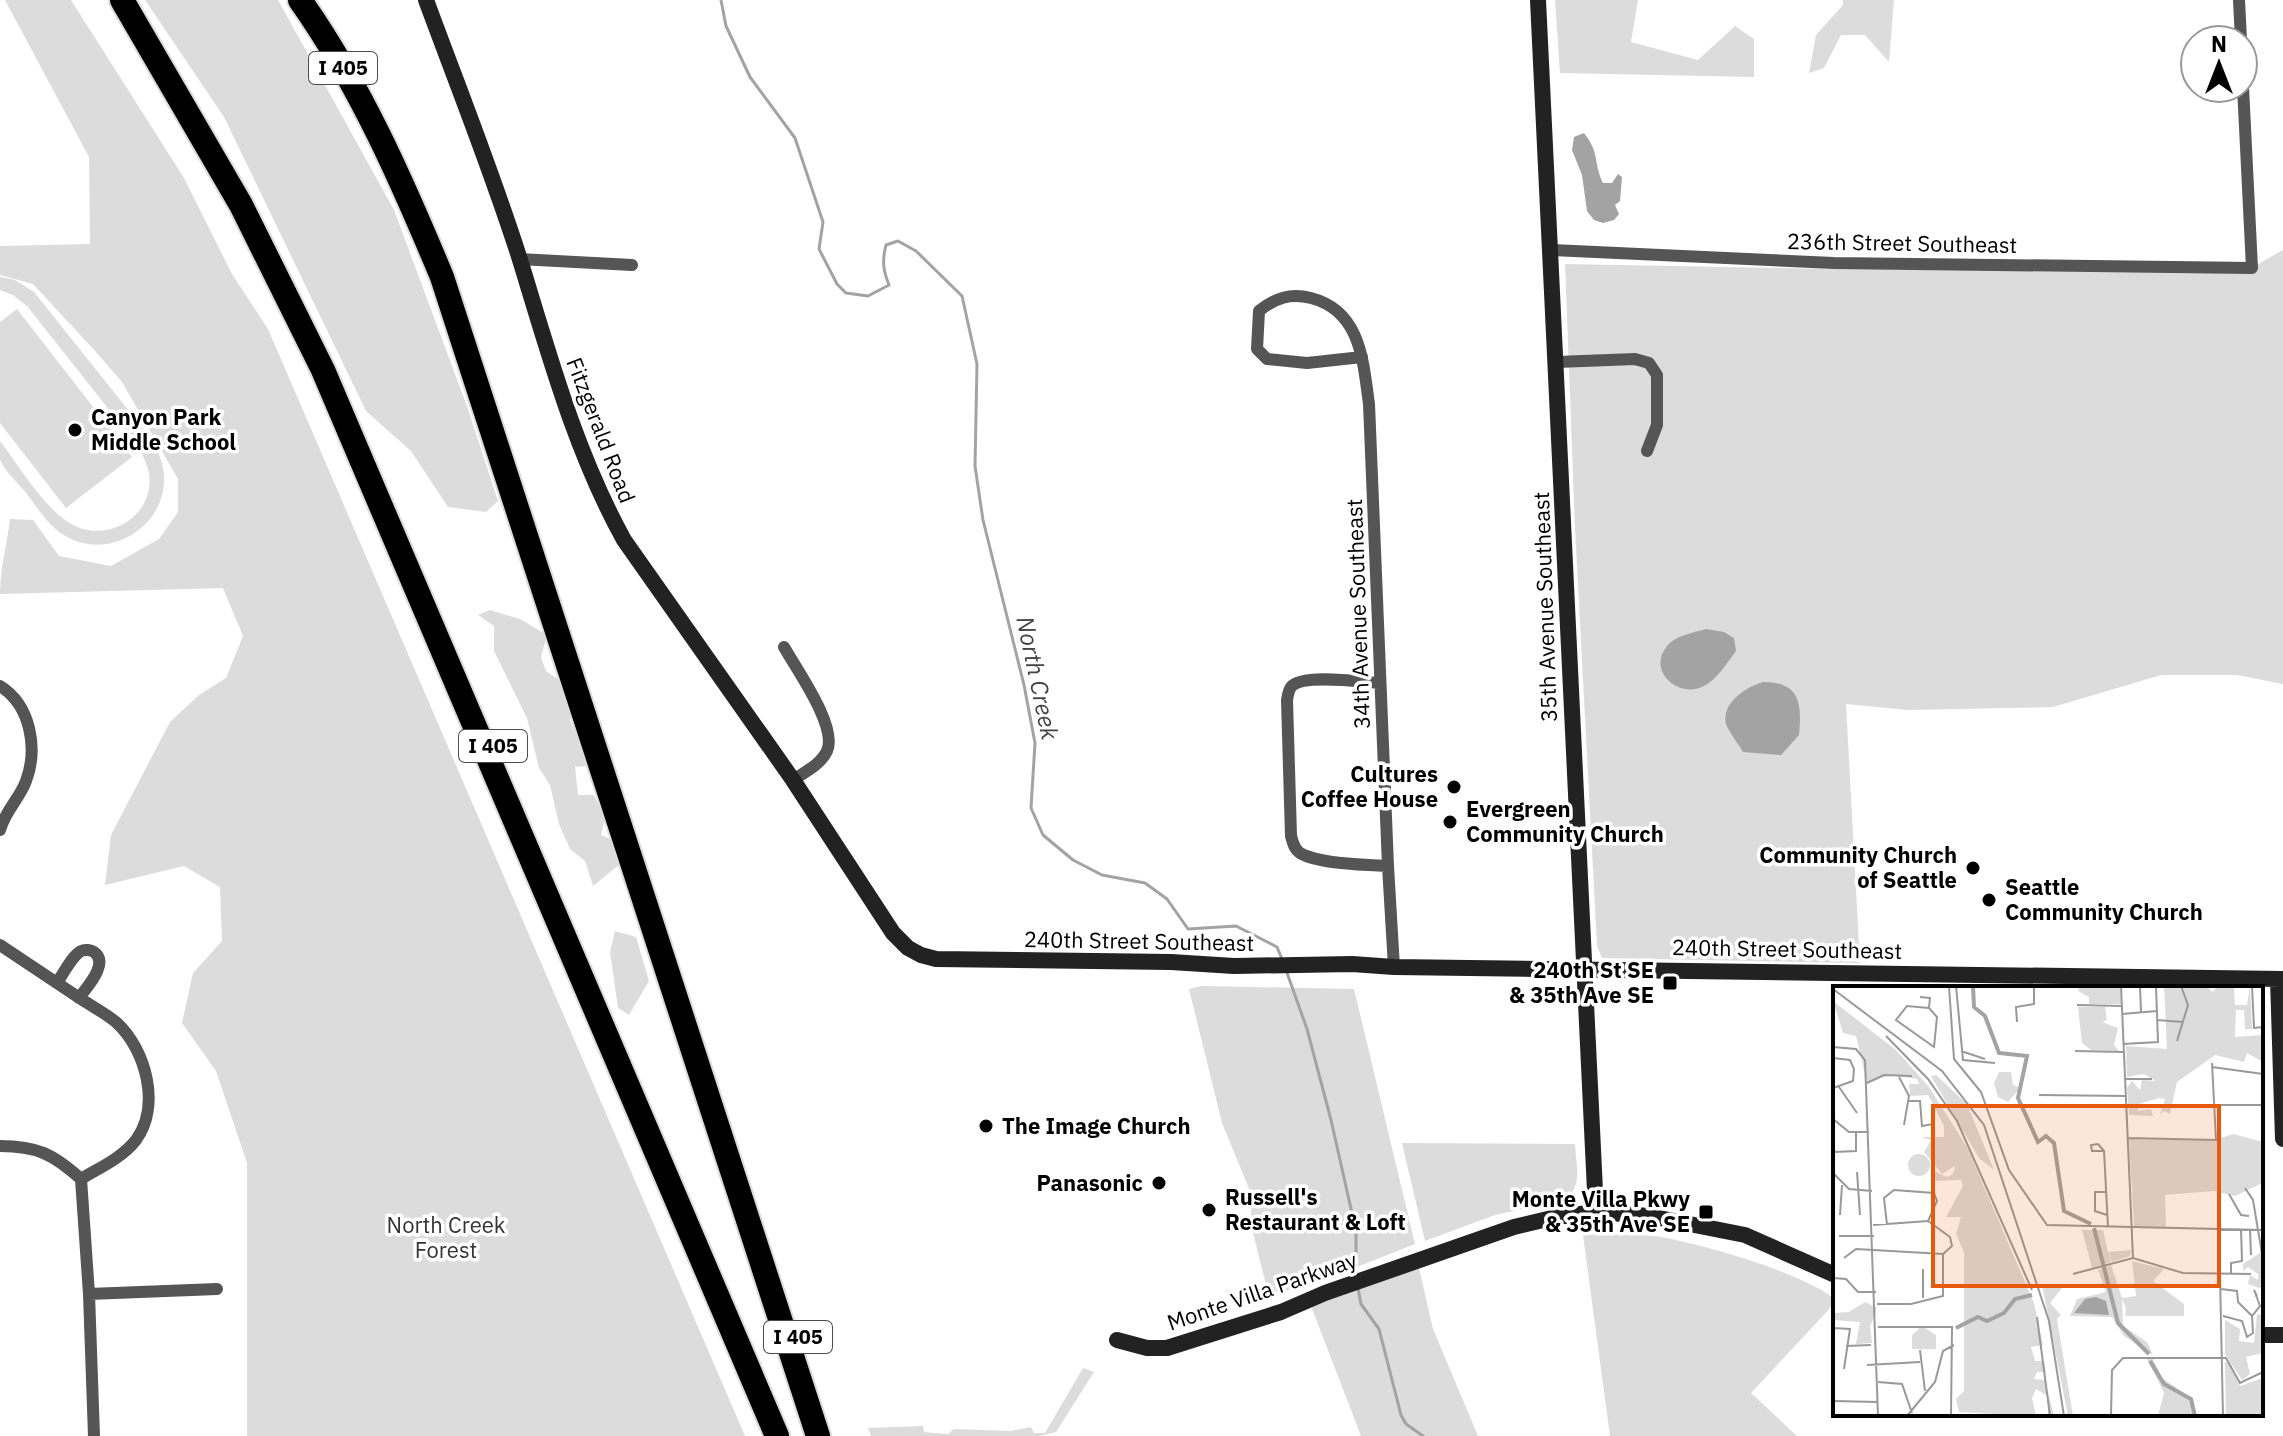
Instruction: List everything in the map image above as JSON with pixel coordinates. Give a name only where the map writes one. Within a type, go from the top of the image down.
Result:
[{"type":"highway","name":"I 405","points":[[122,0],[241,205],[323,370],[777,1436]]},
{"type":"highway","name":"I 405","points":[[300,0],[338,59],[403,184],[466,331]]},
{"type":"highway","name":"I 405","points":[[317,0],[333,22],[404,151],[431,209],[466,331],[762,1247],[818,1436]]},
{"type":"highway","name":"I 405","points":[[165,74],[189,96],[213,136],[319,339],[787,1436]]},
{"type":"highway","name":"I 405","points":[[762,1247],[831,1436]]},
{"type":"street","name":"Fitzgerald Road","points":[[426,0],[519,259],[561,396],[607,509],[624,540],[793,780],[893,933],[908,948]]},
{"type":"street","name":"35th Avenue Southeast","points":[[1538,0],[1596,1212]]},
{"type":"street","points":[[2239,0],[2240,24]]},
{"type":"street","name":"236th Street Southeast","points":[[1552,250],[1834,263],[2252,268],[2244,104]]},
{"type":"street","points":[[519,259],[632,265]]},
{"type":"street","name":"34th Avenue Southeast","points":[[1362,357],[1307,363],[1267,359],[1257,349],[1259,311],[1288,296],[1315,299],[1349,321],[1362,357],[1369,404],[1394,967]]},
{"type":"street","points":[[1557,362],[1635,359],[1649,363],[1657,375],[1657,425],[1647,451]]},
{"type":"street","points":[[784,647],[827,725],[830,740],[819,762],[793,780]]},
{"type":"street","points":[[1380,683],[1311,680],[1301,681],[1291,688],[1287,700],[1291,836],[1301,854],[1347,864],[1388,866]]},
{"type":"street","points":[[0,686],[23,710],[34,753],[26,784],[8,810],[0,830]]},
{"type":"street","points":[[0,945],[117,1023],[136,1046],[145,1072],[147,1119],[135,1141],[112,1162],[81,1179]]},
{"type":"street","name":"240th Street Southeast","points":[[908,948],[921,955],[958,960],[2280,979]]},
{"type":"street","points":[[57,983],[78,953],[86,950],[95,952],[99,967],[79,998]]},
{"type":"street","points":[[2280,979],[2283,1139]]},
{"type":"street","points":[[0,1146],[24,1146],[44,1151],[81,1179],[94,1436]]},
{"type":"street","name":"Monte Villa Parkway","points":[[1117,1340],[1147,1348],[1167,1348],[1281,1312],[1325,1293],[1514,1227],[1596,1212],[1663,1218],[1745,1235],[1833,1274]]},
{"type":"street","points":[[89,1294],[217,1289]]},
{"type":"green space","name":"North Creek Forest","points":[[5,0],[71,0],[184,178],[232,274],[268,329],[745,1436],[247,1436],[247,1163],[216,1071],[182,1023],[193,973],[222,941],[220,887],[184,866],[105,885],[111,835],[170,722],[199,695],[226,678],[243,636],[223,588],[0,594],[10,519],[33,520],[59,556],[111,566],[159,539],[178,512],[178,479],[122,382],[33,284],[0,275],[0,246],[90,244],[89,157]]},
{"type":"green space","points":[[145,0],[278,0],[394,210],[468,409],[498,501],[486,512],[448,507],[411,451],[366,411],[224,117]]},
{"type":"green space","points":[[1555,0],[1638,0],[1631,42],[1698,60],[1735,26],[1754,39],[1754,77],[1560,73]]},
{"type":"green space","points":[[1843,0],[1894,0],[1889,62],[1865,35],[1841,35],[1824,68],[1809,73],[1816,35],[1843,5]]},
{"type":"green space","points":[[2283,250],[2283,684],[2237,675],[2161,675],[2053,707],[1908,710],[1846,704],[1860,963],[1602,958],[1597,946],[1565,264],[1834,269],[2251,268]]},
{"type":"green space","points":[[0,277],[15,280],[34,292],[153,441],[164,471],[161,498],[144,525],[117,542],[85,544],[56,530],[2,464],[0,441],[49,506],[82,529],[97,531],[124,524],[136,515],[149,490],[148,470],[137,445],[27,306],[0,290]]},
{"type":"green space","points":[[17,309],[132,457],[66,508],[0,423],[0,322]]},
{"type":"green space","points":[[490,610],[520,619],[547,635],[541,657],[546,671],[564,683],[574,700],[570,720],[588,766],[575,767],[578,795],[594,795],[605,819],[601,835],[619,843],[620,864],[593,886],[585,861],[570,849],[559,824],[550,785],[539,768],[527,718],[494,651],[494,626],[478,615]]},
{"type":"green space","points":[[615,931],[636,937],[649,981],[629,1015],[618,1008],[610,952]]},
{"type":"green space","points":[[1201,986],[1354,989],[1415,1244],[1304,1288],[1268,1293],[1252,1229],[1250,1191],[1222,1123],[1189,989]]},
{"type":"green space","points":[[1402,1143],[1575,1144],[1576,1182],[1571,1195],[1565,1200],[1495,1215],[1425,1241]]},
{"type":"green space","points":[[1583,1235],[1644,1235],[1686,1242],[1778,1270],[1833,1298],[1833,1305],[1751,1393],[1797,1436],[1610,1436]]},
{"type":"green space","points":[[1419,1268],[1433,1329],[1478,1436],[1361,1436],[1311,1306]]},
{"type":"green space","points":[[1083,1368],[1094,1372],[1056,1432],[1040,1436],[871,1436],[868,1428],[923,1426],[924,1432],[948,1434],[954,1429],[1011,1431],[1031,1427],[1034,1433],[1045,1433]]},
{"type":"shaded area","points":[[1584,133],[1592,146],[1603,183],[1612,183],[1618,174],[1622,177],[1620,201],[1615,205],[1619,214],[1614,220],[1603,223],[1594,220],[1587,211],[1582,175],[1572,150],[1574,137]]},
{"type":"shaded area","points":[[1706,629],[1724,632],[1734,638],[1736,651],[1712,681],[1702,687],[1683,689],[1668,680],[1663,672],[1662,655],[1675,639]]},
{"type":"shaded area","points":[[1763,682],[1785,686],[1796,696],[1799,704],[1799,735],[1781,755],[1743,752],[1726,724],[1727,709],[1736,697]]},
{"type":"waterway","name":"North Creek","points":[[721,0],[726,26],[750,77],[795,138],[823,222],[819,249],[837,284],[846,293],[868,296],[889,285],[884,265],[886,245],[898,241],[916,251],[962,296],[977,364],[975,466],[983,520],[1024,685],[1035,743],[1031,808],[1043,835],[1073,860],[1102,875],[1145,883],[1167,899],[1188,929],[1236,926],[1277,947],[1282,959]]},
{"type":"waterway","name":"North Creek","points":[[1286,970],[1307,1029],[1331,1120],[1356,1231],[1356,1277]]},
{"type":"waterway","name":"North Creek","points":[[1358,1288],[1361,1304],[1379,1329],[1401,1415],[1406,1424],[1423,1436]]},
{"type":"place","name":"Canyon Park Middle School","points":[[75,430]]},
{"type":"place","name":"Cultures Coffee House","points":[[1454,787]]},
{"type":"place","name":"Evergreen Community Church","points":[[1450,822]]},
{"type":"place","name":"Community Church of Seattle","points":[[1973,868]]},
{"type":"place","name":"Seattle Community Church","points":[[1989,900]]},
{"type":"place","name":"240th St SE & 35th Ave SE","points":[[1670,983]]},
{"type":"place","name":"The Image Church","points":[[986,1126]]},
{"type":"place","name":"Panasonic","points":[[1159,1183]]},
{"type":"place","name":"Russell's Restaurant & Loft","points":[[1209,1210]]},
{"type":"place","name":"Monte Villa Pkwy & 35th Ave SE","points":[[1706,1212]]}]
